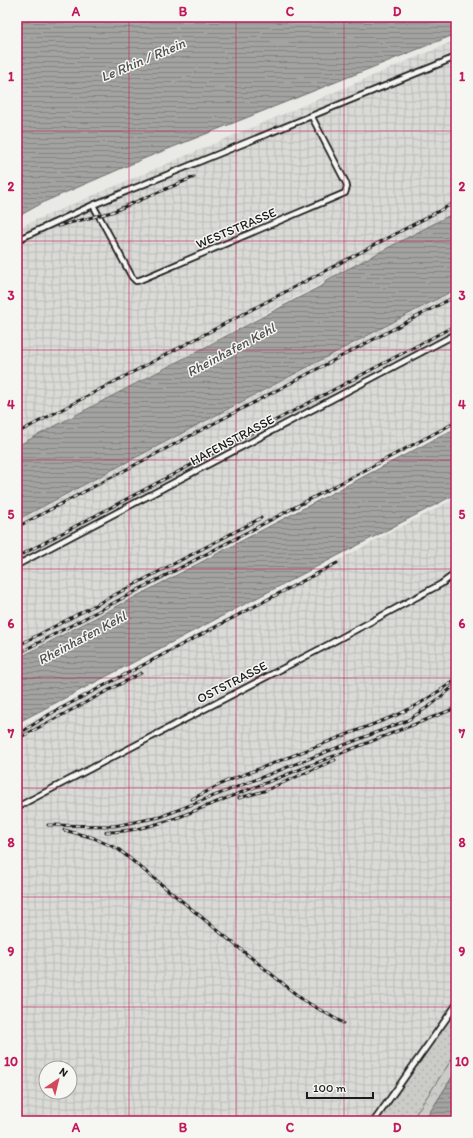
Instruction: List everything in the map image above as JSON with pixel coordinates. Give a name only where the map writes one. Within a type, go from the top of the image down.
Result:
[{"type":"street","points":[[17,240],[93,205],[456,57]]},
{"type":"street","name":"WESTSTRASSE","points":[[93,205],[132,277],[136,280],[140,280],[345,193],[347,187],[346,183],[312,117]]},
{"type":"street","name":"HAFENSTRASSE","points":[[17,565],[456,334]]},
{"type":"street","name":"OSTSTRASSE","points":[[17,807],[320,649],[441,584],[456,573]]},
{"type":"street","points":[[374,1121],[456,1005]]},
{"type":"shaded area","points":[[456,40],[456,212],[17,446],[17,228]]},
{"type":"shaded area","points":[[456,290],[456,424],[17,658],[17,521]]},
{"type":"shaded area","points":[[456,498],[456,999],[369,1121],[17,1121],[17,729]]},
{"type":"green space","points":[[456,1008],[456,1053],[411,1121],[376,1121]]},
{"type":"green space","points":[[456,1053],[456,1071],[425,1121],[411,1121]]},
{"type":"water","name":"Le Rhin / Rhein","points":[[17,17],[456,17],[456,34],[143,159],[46,201],[17,217]]},
{"type":"water","name":"Rheinhafen Kehl","points":[[456,212],[456,289],[17,520],[17,446],[325,284],[325,281]]},
{"type":"water","name":"Rheinhafen Kehl","points":[[456,428],[456,494],[17,723],[17,659]]},
{"type":"water","points":[[456,1071],[456,1121],[425,1121],[427,1117]]},
{"type":"railway","points":[[58,226],[112,212],[194,177]]},
{"type":"railway","points":[[17,433],[456,202]]},
{"type":"railway","points":[[17,527],[456,296]]},
{"type":"railway","points":[[17,557],[456,325]]},
{"type":"railway","points":[[17,654],[456,422]]},
{"type":"railway","points":[[17,646],[261,518]]},
{"type":"railway","points":[[20,733],[50,714],[337,563]]},
{"type":"railway","points":[[17,739],[141,673]]},
{"type":"railway","points":[[225,782],[397,715],[419,704],[456,680]]},
{"type":"railway","points":[[48,825],[114,826],[160,817],[408,720],[431,705],[454,686]]},
{"type":"railway","points":[[106,832],[134,829],[179,817],[456,708]]},
{"type":"railway","points":[[239,798],[264,791],[335,760]]},
{"type":"railway","points":[[192,799],[229,780]]},
{"type":"railway","points":[[64,830],[94,838]]},
{"type":"railway","points":[[89,836],[118,849],[303,1000],[343,1023]]}]
